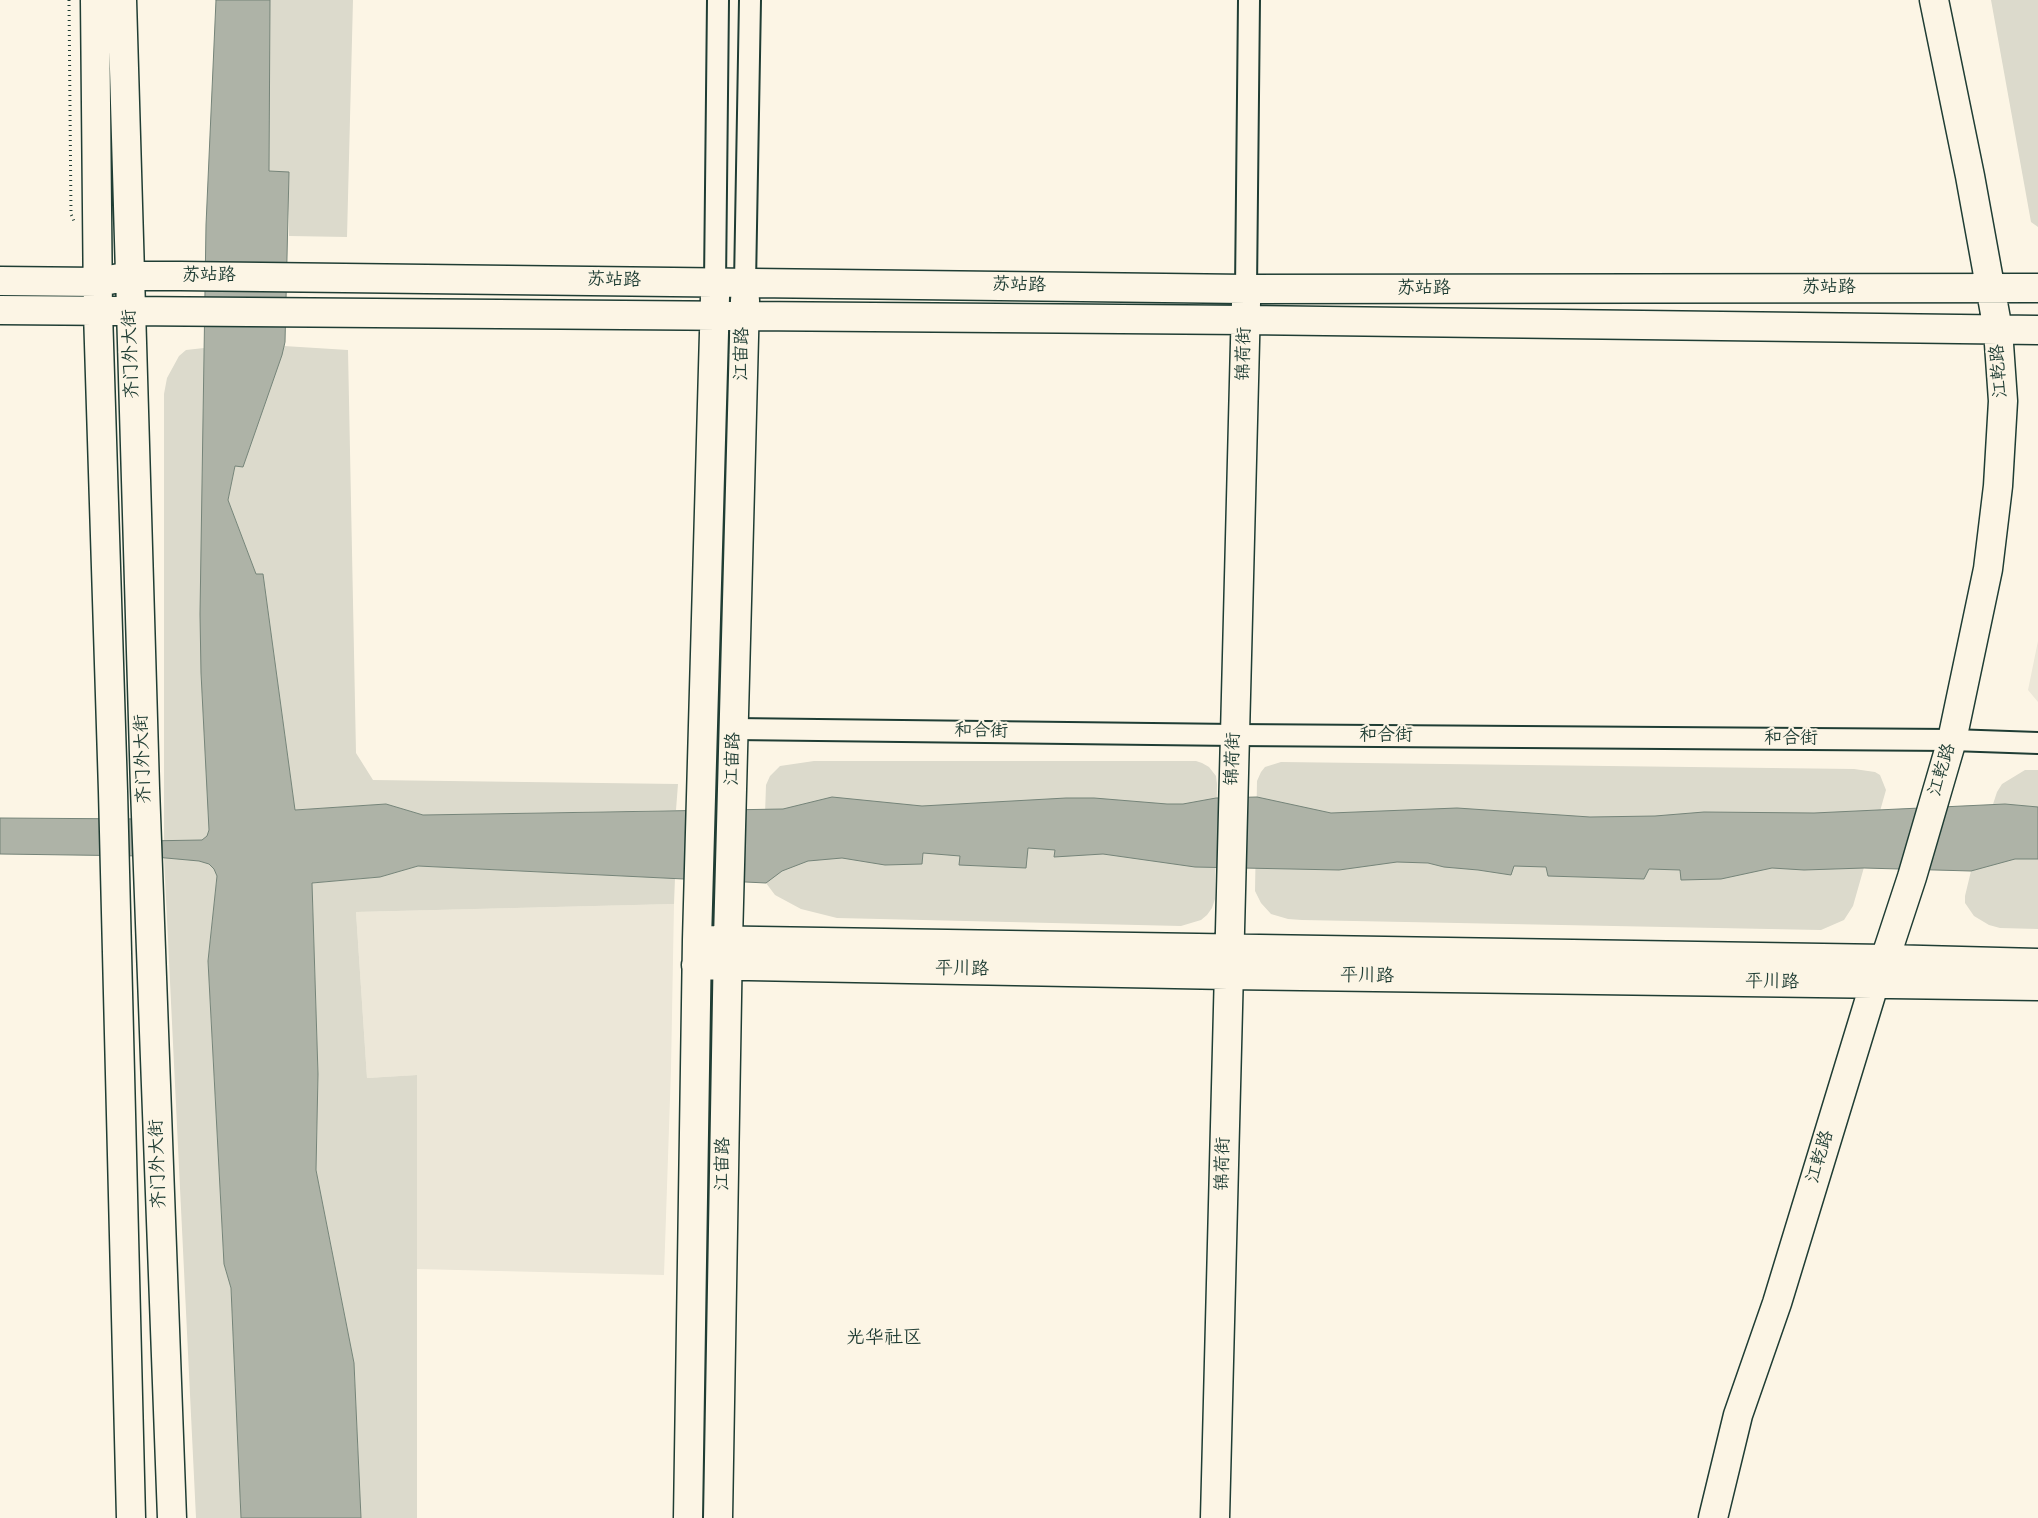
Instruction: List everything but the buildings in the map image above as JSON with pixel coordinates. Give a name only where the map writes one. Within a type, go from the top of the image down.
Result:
[{"type":"street","name":"齐门外大街","points":[[95,0],[98,312],[113,791],[131,1518]]},
{"type":"street","name":"齐门外大街","points":[[122,0],[145,788],[172,1518]]},
{"type":"street","name":"江宙路","points":[[688,1518],[697,953],[715,283],[718,0]]},
{"type":"street","name":"江宙路","points":[[718,1518],[728,953],[735,729],[750,0]]},
{"type":"street","name":"锦荷街","points":[[1215,1518],[1246,320],[1249,0]]},
{"type":"street","name":"江乾路","points":[[1712,1518],[1738,1415],[1777,1303],[1874,985],[1885,959],[1912,877],[1952,740],[1988,569],[1998,486],[2003,401],[1998,330],[1970,176],[1934,0]]},
{"type":"street","name":"苏站路","points":[[0,281],[98,282],[130,276],[308,276],[1246,289],[2038,288]]},
{"type":"street","name":"苏站路","points":[[0,310],[1246,320],[2038,330]]},
{"type":"street","name":"和合街","points":[[735,729],[1235,736],[1952,740],[2038,743]]},
{"type":"street","name":"平川路","points":[[697,953],[1229,962],[1874,985],[2038,986]]},
{"type":"street","name":"平川路","points":[[1229,962],[1885,959],[2038,963]]},
{"type":"shaded area","points":[[216,0],[270,0],[269,171],[289,172],[285,342],[243,467],[235,466],[228,500],[256,574],[263,574],[295,810],[386,804],[423,815],[783,809],[832,797],[922,806],[1066,798],[1183,804],[1216,798],[1257,797],[1331,813],[1457,808],[1590,817],[1655,816],[1704,812],[1814,813],[2005,804],[2038,807],[2038,859],[2015,859],[1971,871],[1864,868],[1804,870],[1772,868],[1721,879],[1681,880],[1680,870],[1649,869],[1644,879],[1548,876],[1546,867],[1514,866],[1511,875],[1444,867],[1428,863],[1397,862],[1339,870],[1195,867],[1103,854],[1054,857],[1055,850],[1028,848],[1026,868],[959,865],[960,856],[923,853],[922,864],[885,865],[842,858],[808,861],[782,871],[766,883],[418,866],[380,877],[312,883],[318,1074],[316,1170],[354,1363],[361,1518],[241,1518],[231,1288],[224,1264],[208,961],[217,876],[209,864],[199,861],[144,856],[0,854],[0,818],[142,819],[144,841],[202,840],[207,836],[209,830],[200,614],[206,225]]},
{"type":"shaded area","points":[[270,0],[353,0],[347,237],[289,236],[289,172],[269,172]]},
{"type":"shaded area","points":[[1991,0],[2038,0],[2038,227],[2031,222]]},
{"type":"shaded area","points":[[284,346],[348,350],[356,753],[373,780],[678,784],[676,810],[423,815],[386,804],[295,810],[263,575],[256,574],[228,500],[235,466],[243,467]]},
{"type":"shaded area","points":[[204,348],[201,673],[209,820],[217,876],[208,961],[224,1264],[231,1288],[241,1518],[196,1518],[164,858],[164,394],[167,378],[179,356],[186,350]]},
{"type":"shaded area","points":[[2038,641],[2038,702],[2028,690]]},
{"type":"shaded area","points":[[814,761],[1196,761],[1202,763],[1209,767],[1216,776],[1217,784],[1215,899],[1212,908],[1201,920],[1181,926],[837,918],[801,909],[775,895],[766,883],[763,873],[766,785],[770,776],[780,766]]},
{"type":"shaded area","points":[[1281,762],[1854,769],[1875,772],[1880,775],[1886,790],[1853,906],[1844,920],[1821,930],[1302,920],[1288,919],[1271,914],[1261,903],[1255,891],[1257,781],[1265,767]]},
{"type":"shaded area","points":[[2025,770],[2038,770],[2038,929],[2000,928],[1989,925],[1974,916],[1965,903],[1965,896],[1971,871],[1997,792],[2002,784]]},
{"type":"shaded area","points":[[418,866],[675,878],[674,904],[356,912],[367,1078],[417,1075],[417,1518],[361,1518],[354,1363],[316,1170],[318,1074],[312,883],[380,877]]},
{"type":"shaded area","points":[[674,904],[664,1275],[416,1269],[417,1075],[367,1078],[356,912]]},
{"type":"district","name":"光华社区","points":[[884,1339]]}]
